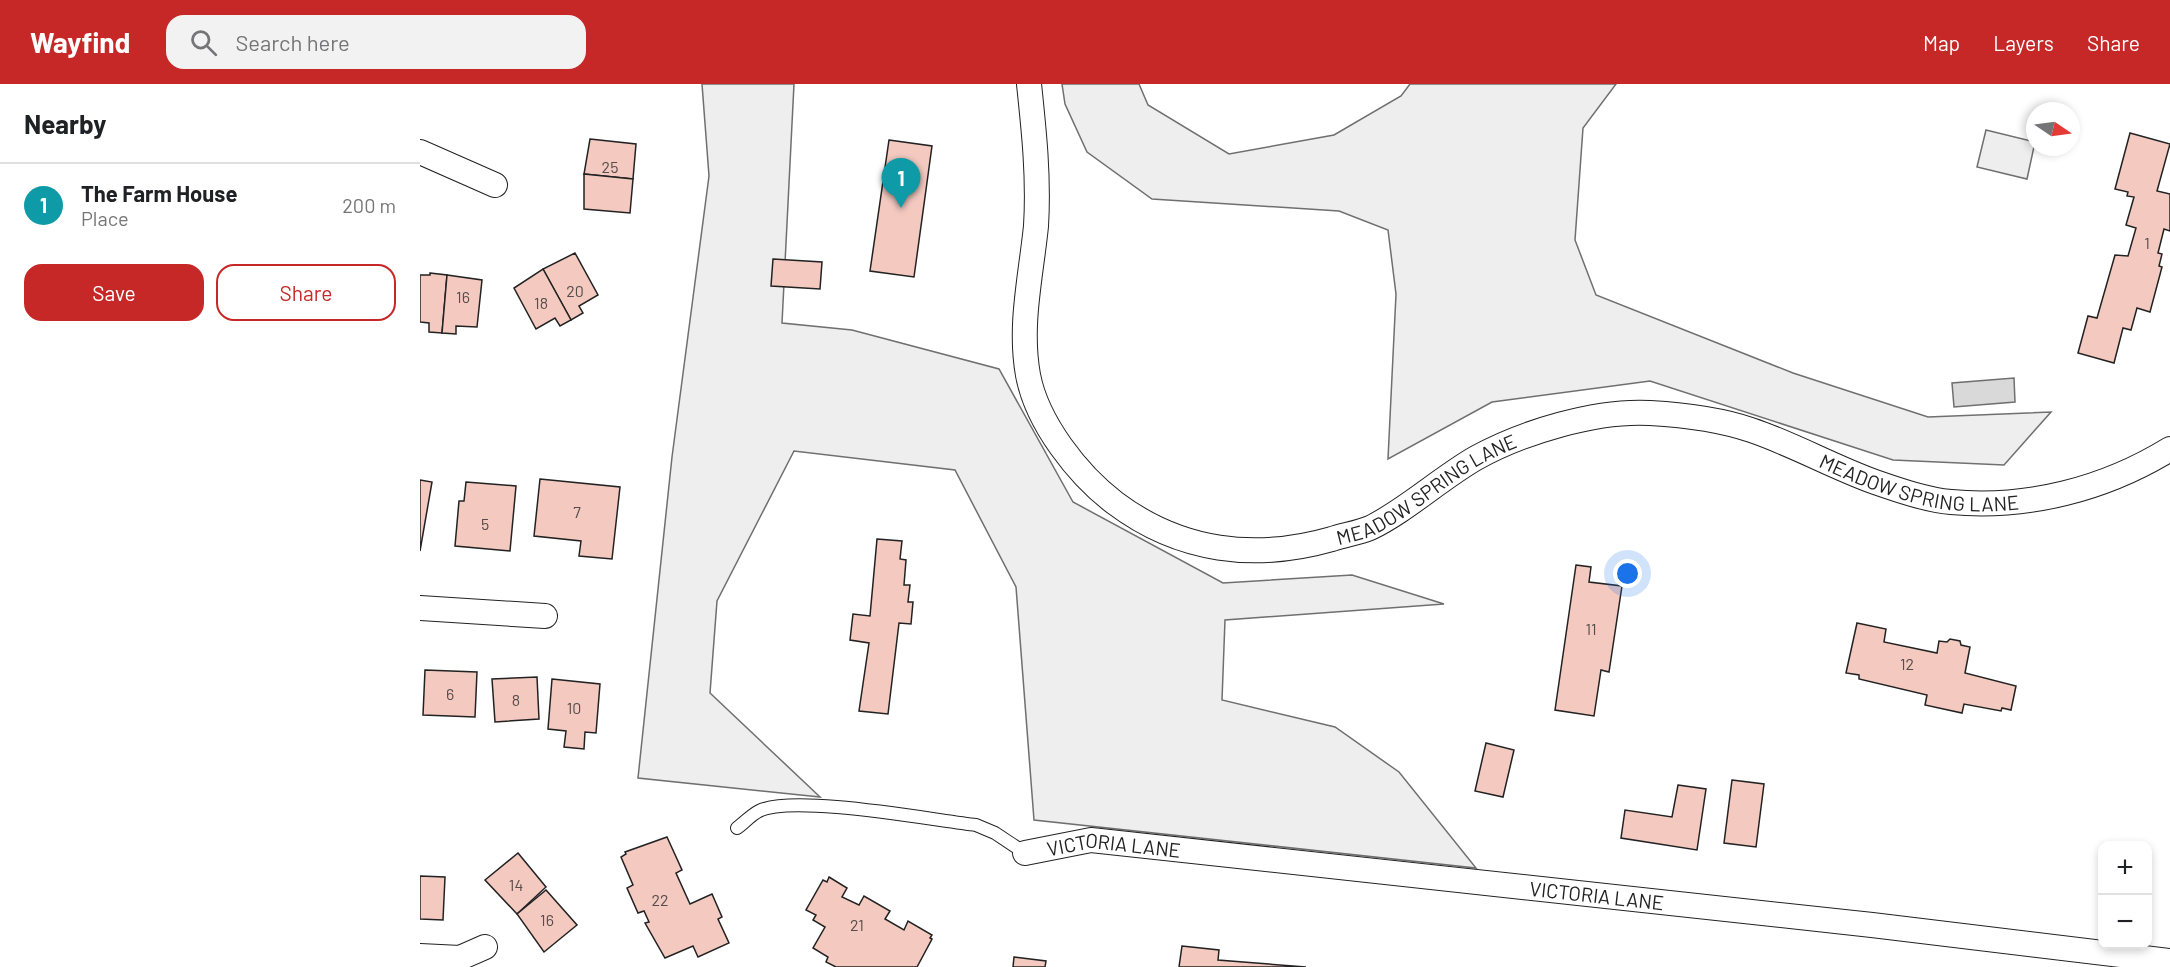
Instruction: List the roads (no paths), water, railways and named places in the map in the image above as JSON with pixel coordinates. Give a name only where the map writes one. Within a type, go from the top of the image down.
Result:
[{"type":"street","name":"MEADOW SPRING LANE","points":[[1029,84],[1038,174],[1036,225],[1025,315],[1025,346],[1028,377],[1036,403],[1066,455],[1096,489],[1142,524],[1199,545],[1234,551],[1302,547],[1370,528],[1476,458],[1523,437],[1605,415],[1647,413],[1701,418],[1750,430],[1876,482],[1949,502],[2031,501],[2114,479],[2170,449]]},
{"type":"street","points":[[420,153],[495,185]]},
{"type":"street","points":[[420,608],[544,616]]},
{"type":"street","name":"VICTORIA LANE","points":[[1025,853],[1091,840],[1861,924],[2170,961]]},
{"type":"street","points":[[420,956],[460,958],[485,947]]},
{"type":"lane","points":[[737,828],[759,811],[782,805],[820,806],[976,825],[995,832],[1025,853]]},
{"type":"place","name":"The Farm House","points":[[901,208]]}]
